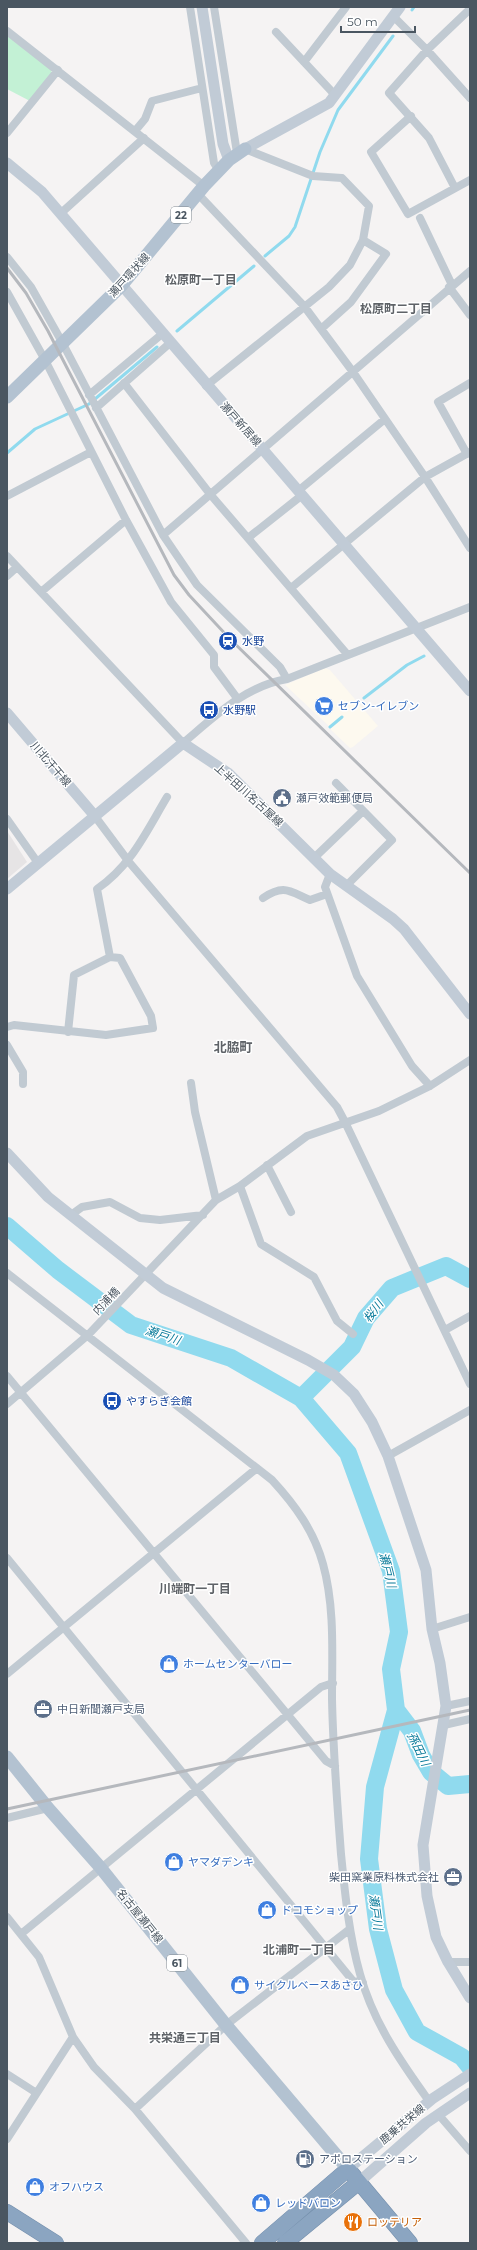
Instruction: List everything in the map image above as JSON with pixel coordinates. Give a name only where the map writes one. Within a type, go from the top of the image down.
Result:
[{"type":"highway","points":[[262,2243],[348,2169],[410,2243]]},
{"type":"highway","points":[[285,2243],[359,2182]]},
{"type":"highway","points":[[7,2212],[56,2243]]},
{"type":"main road","name":"瀬戸環状線","points":[[7,397],[121,286],[201,190],[237,154]]},
{"type":"main road","name":"名古屋瀬戸線","points":[[7,1757],[48,1808],[100,1867],[226,2025],[348,2169]]},
{"type":"street","points":[[190,7],[214,163],[219,171]]},
{"type":"street","points":[[202,7],[223,144],[237,154],[310,176],[342,178],[369,206],[363,240],[350,265],[329,287],[206,386]]},
{"type":"street","points":[[214,7],[237,154]]},
{"type":"street","points":[[304,62],[346,7]]},
{"type":"street","points":[[237,154],[329,103],[400,7]]},
{"type":"street","points":[[455,188],[429,138],[389,93],[427,50],[470,9]]},
{"type":"street","points":[[394,17],[427,50],[470,98]]},
{"type":"street","points":[[7,31],[144,138],[201,190],[304,306],[354,372],[425,477],[470,548]]},
{"type":"street","points":[[276,32],[335,95]]},
{"type":"street","points":[[7,133],[58,70]]},
{"type":"street","points":[[135,131],[145,119],[152,101],[202,88]]},
{"type":"street","points":[[411,116],[370,152],[408,214],[470,180]]},
{"type":"street","points":[[60,214],[144,138]]},
{"type":"street","name":"瀬戸新居線","points":[[7,163],[34,184],[206,386],[263,449],[299,494],[470,691]]},
{"type":"street","points":[[420,218],[451,286],[470,315]]},
{"type":"street","points":[[321,329],[351,302],[386,254],[363,240]]},
{"type":"street","points":[[7,257],[31,287],[62,342],[163,535],[197,585],[280,667],[286,678]]},
{"type":"street","points":[[163,535],[470,271]]},
{"type":"street","points":[[7,292],[45,360],[126,520],[171,602],[214,655],[214,667],[237,698]]},
{"type":"street","points":[[90,396],[162,334]]},
{"type":"street","points":[[96,407],[170,343]]},
{"type":"street","points":[[291,588],[425,477],[468,453],[438,402],[470,383]]},
{"type":"street","points":[[124,384],[210,494],[347,654]]},
{"type":"street","points":[[248,538],[386,419]]},
{"type":"street","points":[[7,496],[91,452]]},
{"type":"street","points":[[41,592],[126,520]]},
{"type":"street","points":[[7,556],[183,743]]},
{"type":"street","points":[[7,576],[17,567]]},
{"type":"street","points":[[7,889],[94,815],[237,698],[274,681],[286,678],[470,607]]},
{"type":"street","name":"川北汗干線","points":[[7,713],[94,815]]},
{"type":"street","name":"上半田川名古屋線","points":[[183,743],[228,773],[330,874],[393,919],[404,929],[470,1014]]},
{"type":"street","points":[[336,783],[392,840],[346,885]]},
{"type":"street","points":[[110,957],[97,889],[109,881],[129,862],[167,797]]},
{"type":"street","points":[[314,858],[362,811]]},
{"type":"street","points":[[94,815],[129,862],[337,1107],[470,1384]]},
{"type":"street","points":[[7,819],[38,863]]},
{"type":"street","points":[[330,874],[325,887],[357,976],[412,1066],[430,1086]]},
{"type":"street","points":[[263,898],[275,890],[284,889],[310,900],[327,894]]},
{"type":"street","points":[[7,1027],[14,1025],[68,1032],[106,1035],[154,1028],[151,1016],[120,958],[110,957],[74,975],[68,1032]]},
{"type":"street","points":[[7,1045],[23,1072],[23,1084]]},
{"type":"street","name":"内浦橋","points":[[7,1404],[91,1332],[216,1200],[240,1186],[307,1136],[379,1111],[430,1086],[470,1060]]},
{"type":"street","points":[[191,1083],[195,1112],[216,1200]]},
{"type":"street","points":[[7,1153],[48,1197],[163,1288],[308,1360],[334,1375],[354,1394],[369,1416],[388,1456],[426,1570],[432,1629],[440,1664],[446,1706],[424,1845],[427,1896],[436,1937],[448,1962],[470,1998]]},
{"type":"street","points":[[267,1165],[291,1212]]},
{"type":"street","points":[[240,1186],[261,1244],[314,1278],[337,1320],[353,1334]]},
{"type":"street","points":[[71,1215],[82,1207],[110,1202],[140,1218],[160,1220],[203,1215]]},
{"type":"street","points":[[7,1273],[91,1332],[272,1480],[297,1509],[312,1535],[319,1552],[327,1580],[330,1602],[335,1766],[342,1859],[350,1929],[363,1983],[372,2006],[395,2052],[433,2098]]},
{"type":"street","points":[[445,1330],[470,1316]]},
{"type":"street","points":[[7,1376],[326,1761],[335,1766]]},
{"type":"street","points":[[388,1456],[470,1410]]},
{"type":"street","points":[[7,1674],[257,1468]]},
{"type":"street","points":[[7,1558],[197,1788],[353,1981],[363,1983]]},
{"type":"street","points":[[432,1629],[470,1617]]},
{"type":"street","points":[[21,1934],[100,1867],[321,1687],[333,1684]]},
{"type":"street","points":[[446,1706],[470,1702]]},
{"type":"street","points":[[444,1725],[470,1719]]},
{"type":"street","points":[[7,1818],[48,1808]]},
{"type":"street","points":[[7,1916],[39,1957],[73,2036],[94,2067],[135,2109],[246,2243]]},
{"type":"street","points":[[135,2109],[226,2025],[350,1929]]},
{"type":"street","points":[[448,1962],[470,1962]]},
{"type":"street","points":[[7,2139],[35,2092],[73,2036]]},
{"type":"street","points":[[7,2074],[35,2092]]},
{"type":"street","name":"鹿乗共栄線","points":[[348,2169],[433,2098],[470,2074]]},
{"type":"street","name":"鹿乗共栄線","points":[[359,2182],[443,2111],[470,2093]]},
{"type":"street","points":[[443,2111],[470,2150]]},
{"type":"shaded area","points":[[325,668],[330,670],[378,726],[350,748],[285,685]]},
{"type":"shaded area","points":[[7,831],[27,862],[7,879]]},
{"type":"green space","points":[[7,35],[52,69],[51,74],[30,101],[7,89]]},
{"type":"waterway","points":[[265,256],[289,236],[295,227],[320,152],[338,110],[393,36]]},
{"type":"waterway","points":[[177,331],[254,266]]},
{"type":"waterway","points":[[7,453],[35,429],[89,404],[157,347]]},
{"type":"waterway","points":[[364,698],[407,665],[424,656]]},
{"type":"waterway","points":[[330,727],[342,717]]},
{"type":"waterway","name":"瀬戸川","points":[[7,1226],[58,1270],[131,1325],[231,1358],[301,1398],[348,1453],[391,1571],[399,1632],[391,1669],[396,1710],[375,1787],[369,1859],[378,1929],[394,1990],[417,2032],[462,2057],[470,2067]]},
{"type":"waterway","name":"桜川","points":[[301,1398],[352,1347],[366,1318],[392,1288],[446,1266],[470,1279]]},
{"type":"waterway","name":"孫田川","points":[[396,1710],[412,1731],[421,1755],[431,1772],[448,1786],[470,1784]]},
{"type":"railway","points":[[7,268],[26,293],[48,331],[174,575],[189,595],[230,639],[470,873]]},
{"type":"railway","points":[[7,1809],[470,1710]]},
{"type":"place","name":"水野","points":[[228,641]]},
{"type":"place","name":"セブン-イレブン","points":[[324,706]]},
{"type":"place","name":"水野駅","points":[[209,710]]},
{"type":"place","name":"瀬戸效範郵便局","points":[[282,798]]},
{"type":"place","name":"やすらぎ会館","points":[[112,1401]]},
{"type":"place","name":"ホームセンターバロー","points":[[169,1664]]},
{"type":"place","name":"中日新聞瀬戸支局","points":[[43,1709]]},
{"type":"place","name":"ヤマダデンキ","points":[[174,1862]]},
{"type":"place","name":"柴田窯業原料株式会社","points":[[453,1877]]},
{"type":"place","name":"ドコモショップ","points":[[267,1910]]},
{"type":"place","name":"サイクルベースあさひ","points":[[240,1985]]},
{"type":"place","name":"アポロステーション","points":[[305,2159]]},
{"type":"place","name":"オフハウス","points":[[35,2187]]},
{"type":"place","name":"レッドバロン","points":[[261,2203]]},
{"type":"place","name":"ロッテリア","points":[[353,2222]]},
{"type":"district","name":"松原町一丁目","points":[[201,279]]},
{"type":"district","name":"松原町二丁目","points":[[396,308]]},
{"type":"district","name":"北脇町","points":[[233,1047]]},
{"type":"district","name":"川端町一丁目","points":[[195,1588]]},
{"type":"district","name":"北浦町一丁目","points":[[299,1949]]},
{"type":"district","name":"共栄通三丁目","points":[[185,2037]]}]
